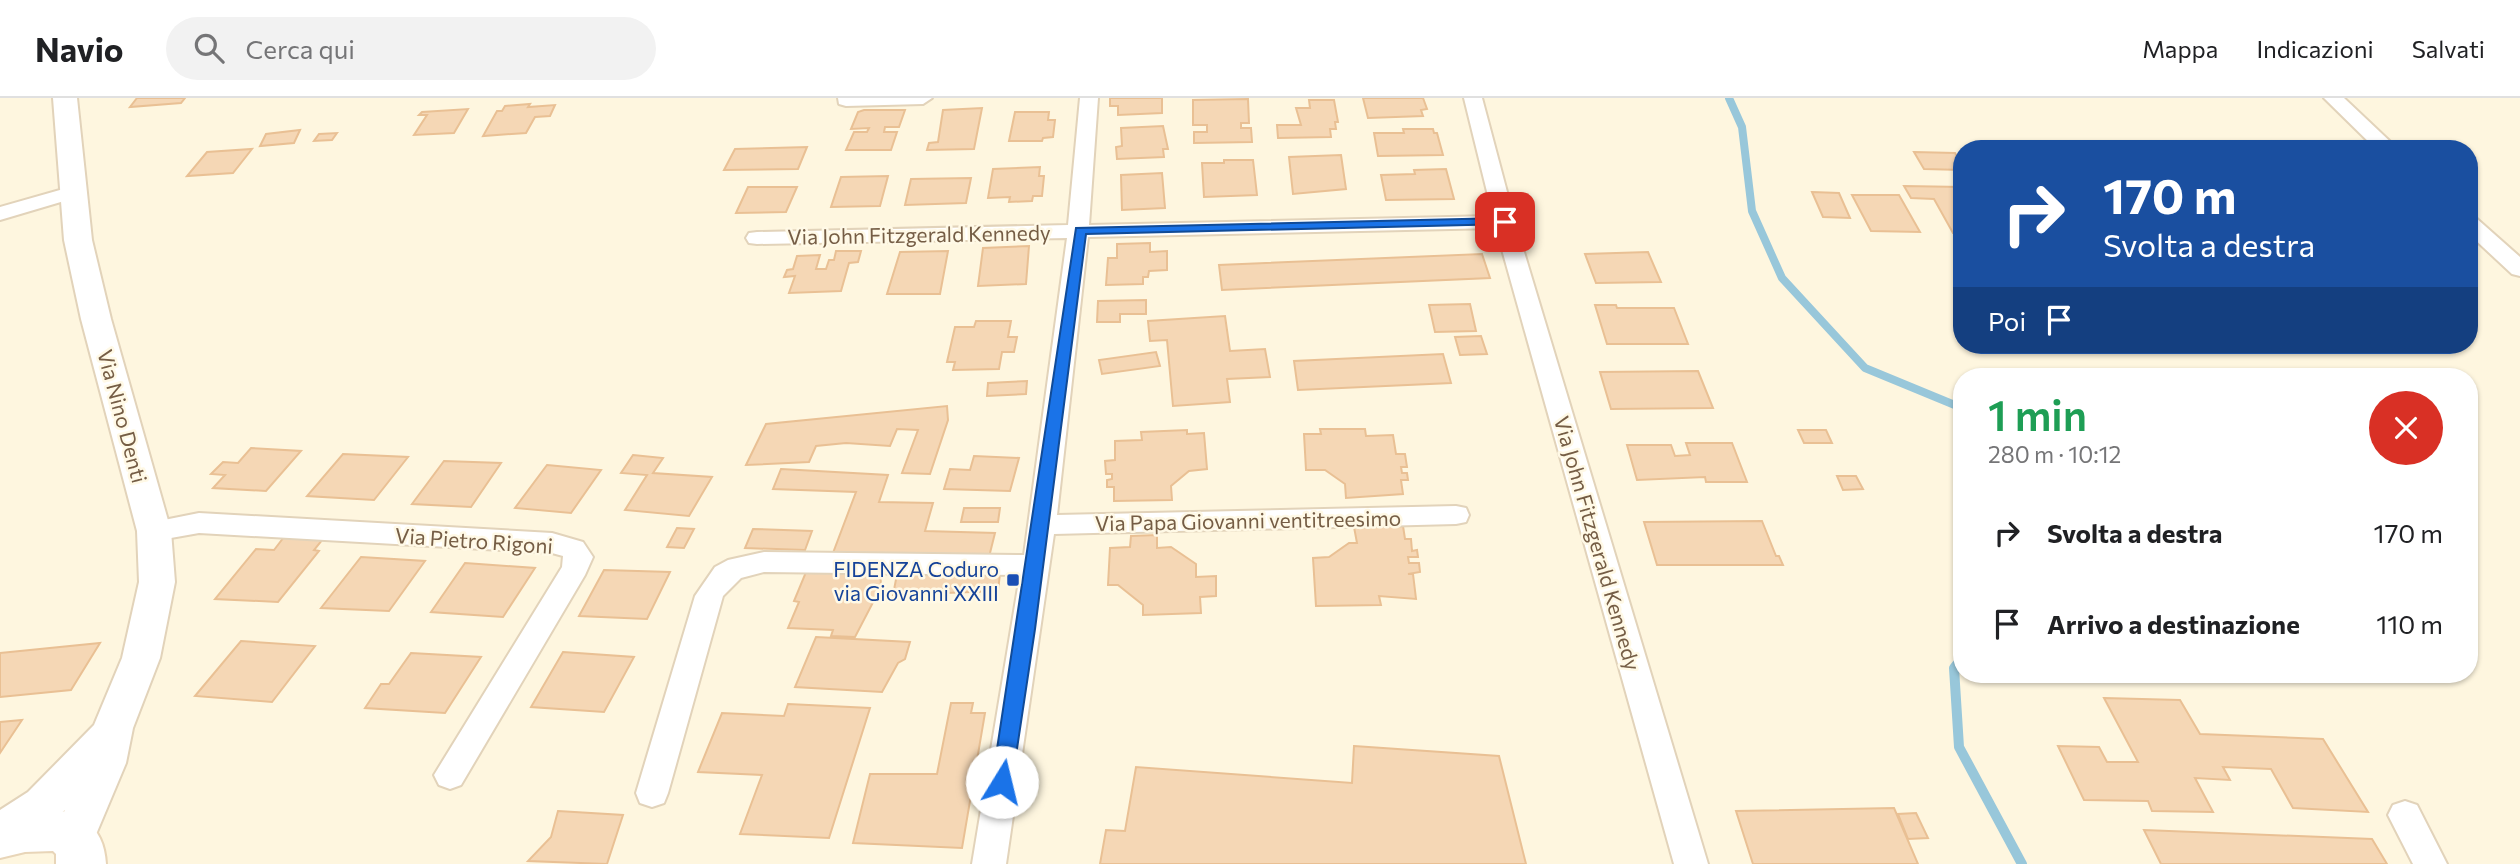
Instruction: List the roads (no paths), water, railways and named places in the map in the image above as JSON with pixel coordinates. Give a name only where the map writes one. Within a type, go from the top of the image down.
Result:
[{"type":"main road","points":[[0,835],[37,828],[59,830],[88,855]]},
{"type":"street","name":"Via Nino Denti","points":[[65,98],[78,240],[96,319],[154,531],[157,582],[141,658],[113,728],[88,855]]},
{"type":"street","points":[[846,100],[923,98]]},
{"type":"street","name":"Via John Fitzgerald Kennedy","points":[[1080,230],[1089,98]]},
{"type":"street","name":"Via John Fitzgerald Kennedy","points":[[1473,98],[1505,222],[1690,864]]},
{"type":"street","points":[[2333,98],[2378,140]]},
{"type":"street","points":[[0,214],[74,192]]},
{"type":"street","name":"Via John Fitzgerald Kennedy","points":[[757,238],[1505,222]]},
{"type":"street","points":[[989,864],[1035,565],[1080,230]]},
{"type":"street","points":[[2478,230],[2520,269]]},
{"type":"street","name":"Via Papa Giovanni ventitreesimo","points":[[1040,526],[1457,515]]},
{"type":"street","name":"Via Pietro Rigoni","points":[[154,531],[199,523],[552,542],[573,549],[579,557],[575,568],[450,775]]},
{"type":"street","points":[[652,793],[709,596],[717,580],[725,573],[740,566],[764,562],[1035,565]]},
{"type":"street","name":"Via Nino Denti","points":[[0,835],[43,805],[81,768],[113,728]]},
{"type":"street","points":[[2405,815],[2430,864]]},
{"type":"waterway","points":[[1729,98],[1742,127],[1752,211],[1782,278],[1865,368],[1953,404]]},
{"type":"waterway","points":[[1955,683],[1959,747],[2022,864]]},
{"type":"place","name":"FIDENZA Coduro via Giovanni XXIII","points":[[1013,580]]}]
